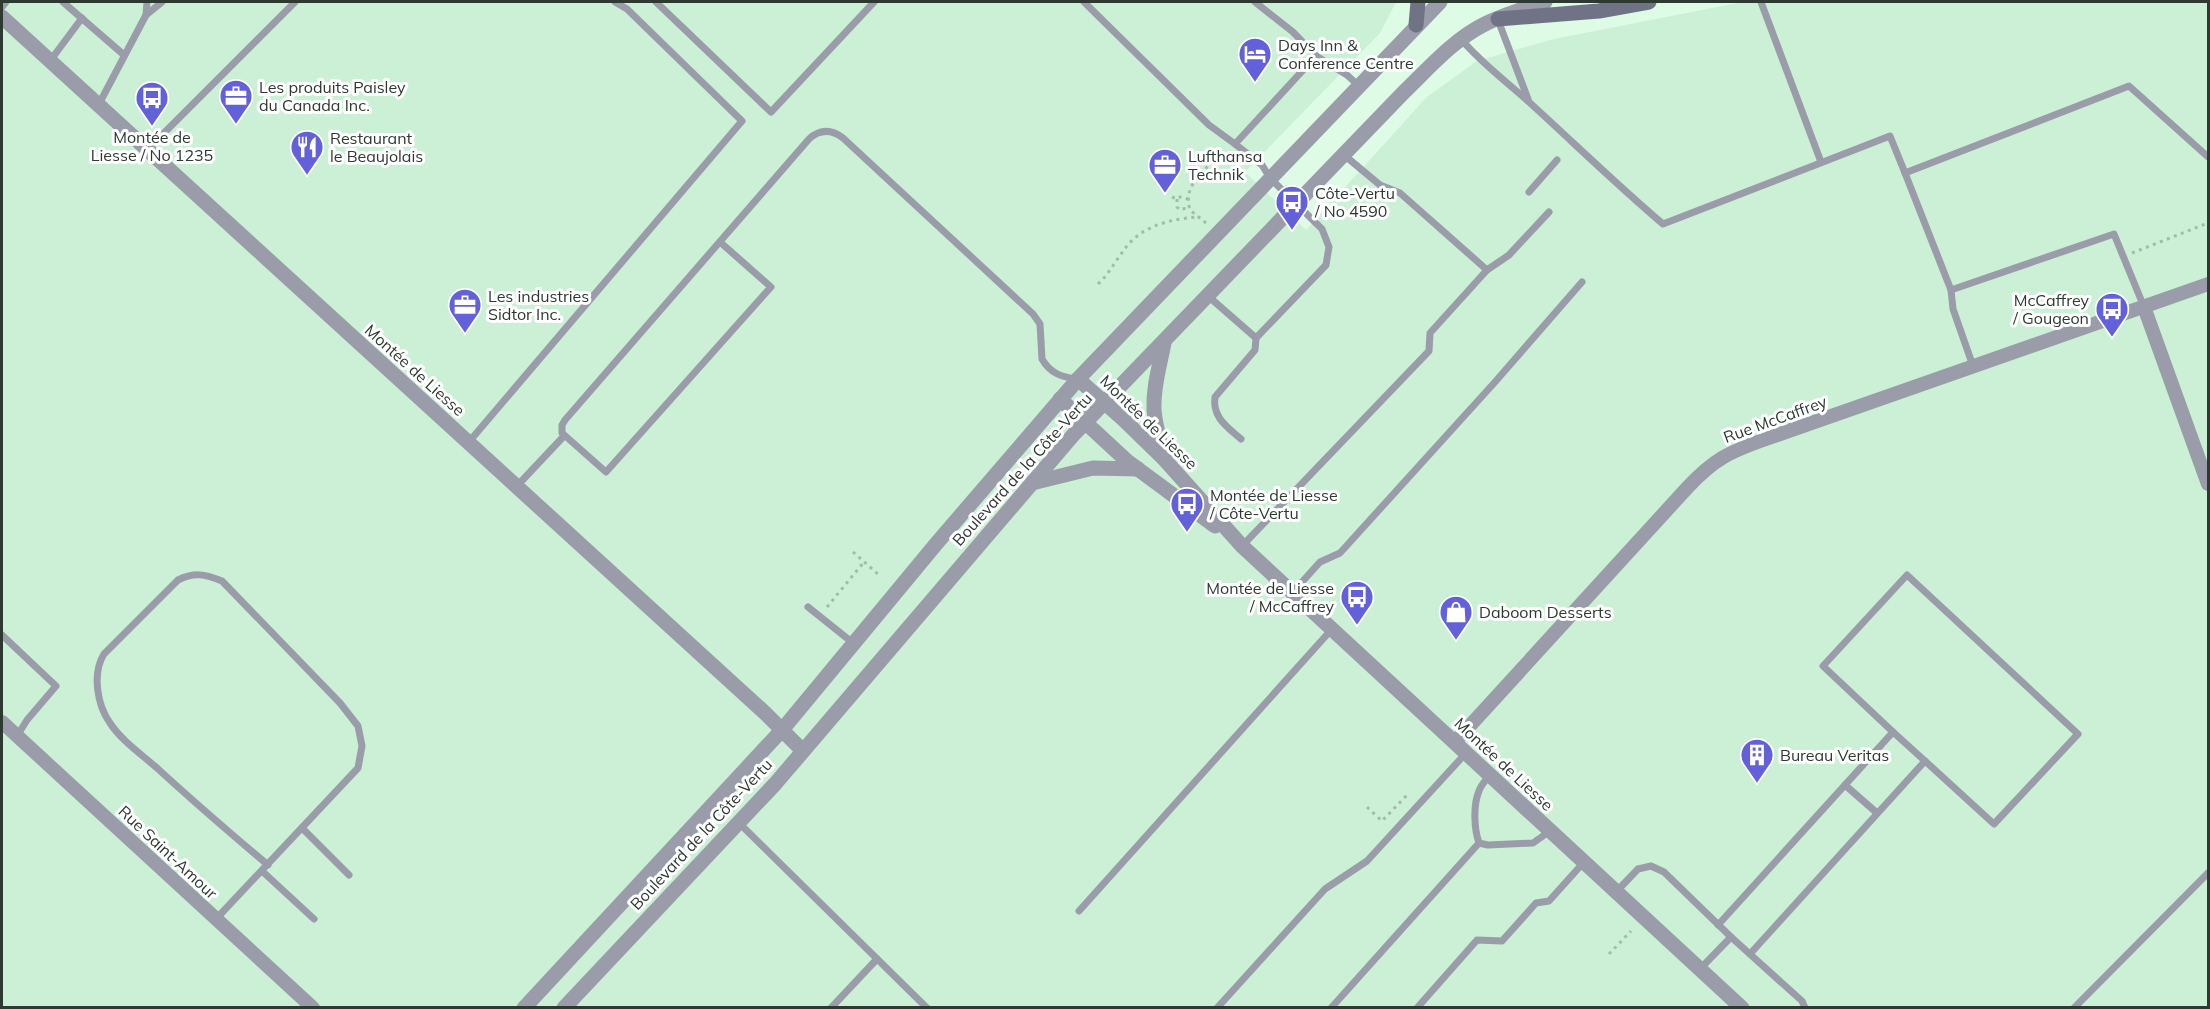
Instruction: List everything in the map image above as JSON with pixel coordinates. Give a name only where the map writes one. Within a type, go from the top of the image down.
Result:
[{"type":"main road","points":[[1416,25],[1418,2]]},
{"type":"main road","points":[[1498,18],[1599,11],[1649,2]]},
{"type":"street","name":"Boulevard de la Côte-Vertu","points":[[524,1008],[782,730],[1078,379],[1440,2]]},
{"type":"street","name":"Boulevard de la Côte-Vertu","points":[[564,1008],[775,784],[1031,483],[1085,423],[1413,83],[1461,39],[1498,18],[1545,2]]},
{"type":"street","name":"Montée de Liesse","points":[[2,16],[803,751]]},
{"type":"street","name":"Rue McCaffrey","points":[[1461,747],[1687,488],[1717,460],[1736,449],[2208,284]]},
{"type":"street","points":[[2144,307],[2208,484]]},
{"type":"street","points":[[1165,341],[1154,400],[1155,417],[1165,460]]},
{"type":"street","name":"Montée de Liesse","points":[[1078,379],[1165,460],[1242,546]]},
{"type":"street","name":"Montée de Liesse","points":[[1060,399],[1138,469],[1242,546],[1742,1008]]},
{"type":"street","points":[[1031,483],[1093,468],[1138,469]]},
{"type":"street","name":"Rue Saint-Amour","points":[[2,722],[313,1008]]},
{"type":"lane","points":[[2,7],[6,2]]},
{"type":"lane","points":[[63,2],[124,55]]},
{"type":"lane","points":[[146,15],[147,2]]},
{"type":"lane","points":[[98,105],[146,15],[162,2]]},
{"type":"lane","points":[[147,150],[295,2]]},
{"type":"lane","points":[[468,443],[742,121],[627,9],[615,2]]},
{"type":"lane","points":[[656,2],[771,112],[874,2]]},
{"type":"lane","points":[[1084,2],[1209,125],[1262,165],[1270,178],[1322,228],[1329,247],[1326,265],[1256,338],[1255,350],[1215,397],[1216,413],[1222,422],[1241,439]]},
{"type":"lane","points":[[1255,2],[1293,32],[1317,56],[1347,75],[1359,86]]},
{"type":"lane","points":[[1761,2],[1821,162]]},
{"type":"lane","points":[[50,61],[82,18]]},
{"type":"lane","points":[[1498,18],[1528,102]]},
{"type":"lane","points":[[1461,39],[1474,55],[1663,224],[1890,136],[1951,290],[1953,309],[1973,366]]},
{"type":"lane","points":[[1235,144],[1317,56]]},
{"type":"lane","points":[[1905,173],[2129,86],[2208,157]]},
{"type":"lane","points":[[720,242],[771,286],[606,472],[564,436],[561,430],[565,420],[809,139],[819,132],[833,132],[843,138],[1038,319],[1042,359],[1059,377],[1078,379]]},
{"type":"lane","points":[[1344,155],[1380,185],[1400,193],[1487,270]]},
{"type":"lane","points":[[1529,192],[1557,160]]},
{"type":"lane","points":[[1242,546],[1429,351],[1430,333],[1487,270],[1509,255],[1549,212]]},
{"type":"lane","points":[[1951,290],[2114,234],[2144,307]]},
{"type":"lane","points":[[1293,592],[1320,562],[1340,553],[1582,282]]},
{"type":"lane","points":[[1208,296],[1256,338]]},
{"type":"lane","points":[[1059,377],[1060,399]]},
{"type":"lane","points":[[516,487],[564,436]]},
{"type":"lane","points":[[216,919],[268,865],[358,768],[362,746],[358,726],[340,703],[222,581],[207,574],[190,574],[178,580],[104,654],[98,664],[100,706],[110,724],[134,748],[268,865]]},
{"type":"lane","points":[[1907,575],[2078,734],[1994,824],[1925,760],[1822,666],[1907,575]]},
{"type":"lane","points":[[808,607],[854,644]]},
{"type":"lane","points":[[1079,911],[1332,628]]},
{"type":"lane","points":[[2,635],[56,686],[27,720],[17,736]]},
{"type":"lane","points":[[1718,925],[1893,732]]},
{"type":"lane","points":[[1217,1008],[1325,889],[1367,861],[1461,747]]},
{"type":"lane","points":[[1750,954],[1925,760]]},
{"type":"lane","points":[[1479,843],[1476,835],[1477,799],[1479,790],[1490,775]]},
{"type":"lane","points":[[1845,785],[1877,813]]},
{"type":"lane","points":[[738,822],[927,1008]]},
{"type":"lane","points":[[302,828],[349,875]]},
{"type":"lane","points":[[1479,843],[1488,845],[1533,843],[1550,831]]},
{"type":"lane","points":[[1331,1008],[1479,843]]},
{"type":"lane","points":[[1417,1008],[1477,940],[1502,941],[1536,903],[1549,901],[1584,862]]},
{"type":"lane","points":[[1616,892],[1638,869],[1651,866],[1664,872],[1718,925],[1802,1001],[1805,1008]]},
{"type":"lane","points":[[262,871],[314,919]]},
{"type":"lane","points":[[2074,1008],[2208,873]]},
{"type":"lane","points":[[1700,969],[1731,937]]},
{"type":"lane","points":[[831,1008],[877,959]]},
{"type":"path","points":[[1206,224],[1189,207],[1188,199],[1191,185],[1209,165]]},
{"type":"path","points":[[1172,196],[1177,199],[1180,197],[1188,199]]},
{"type":"path","points":[[1177,199],[1177,207],[1180,210],[1189,207]]},
{"type":"path","points":[[1098,284],[1137,236],[1166,221],[1197,217]]},
{"type":"path","points":[[2124,256],[2208,223]]},
{"type":"path","points":[[853,552],[880,576]]},
{"type":"path","points":[[833,599],[864,562]]},
{"type":"path","points":[[1367,807],[1382,821],[1407,795]]},
{"type":"path","points":[[1609,954],[1631,931]]},
{"type":"shaded area","points":[[2,2],[1396,2],[1380,33],[1245,172],[1306,230],[1427,97],[1477,61],[1554,39],[1743,2],[2208,2],[2208,1007],[2,1008]]},
{"type":"place","name":"Days Inn & Conference Centre","points":[[1255,83]]},
{"type":"place","name":"Les produits Paisley du Canada Inc.","points":[[236,125]]},
{"type":"place","name":"Montée de Liesse / No 1235","points":[[152,127]]},
{"type":"place","name":"Restaurant le Beaujolais","points":[[307,176]]},
{"type":"place","name":"Lufthansa Technik","points":[[1165,194]]},
{"type":"place","name":"Côte-Vertu / No 4590","points":[[1292,231]]},
{"type":"place","name":"Les industries Sidtor Inc.","points":[[465,334]]},
{"type":"place","name":"McCaffrey / Gougeon","points":[[2112,338]]},
{"type":"place","name":"Montée de Liesse / Côte-Vertu","points":[[1187,533]]},
{"type":"place","name":"Montée de Liesse / McCaffrey","points":[[1357,626]]},
{"type":"place","name":"Daboom Desserts","points":[[1456,641]]},
{"type":"place","name":"Bureau Veritas","points":[[1757,784]]}]
